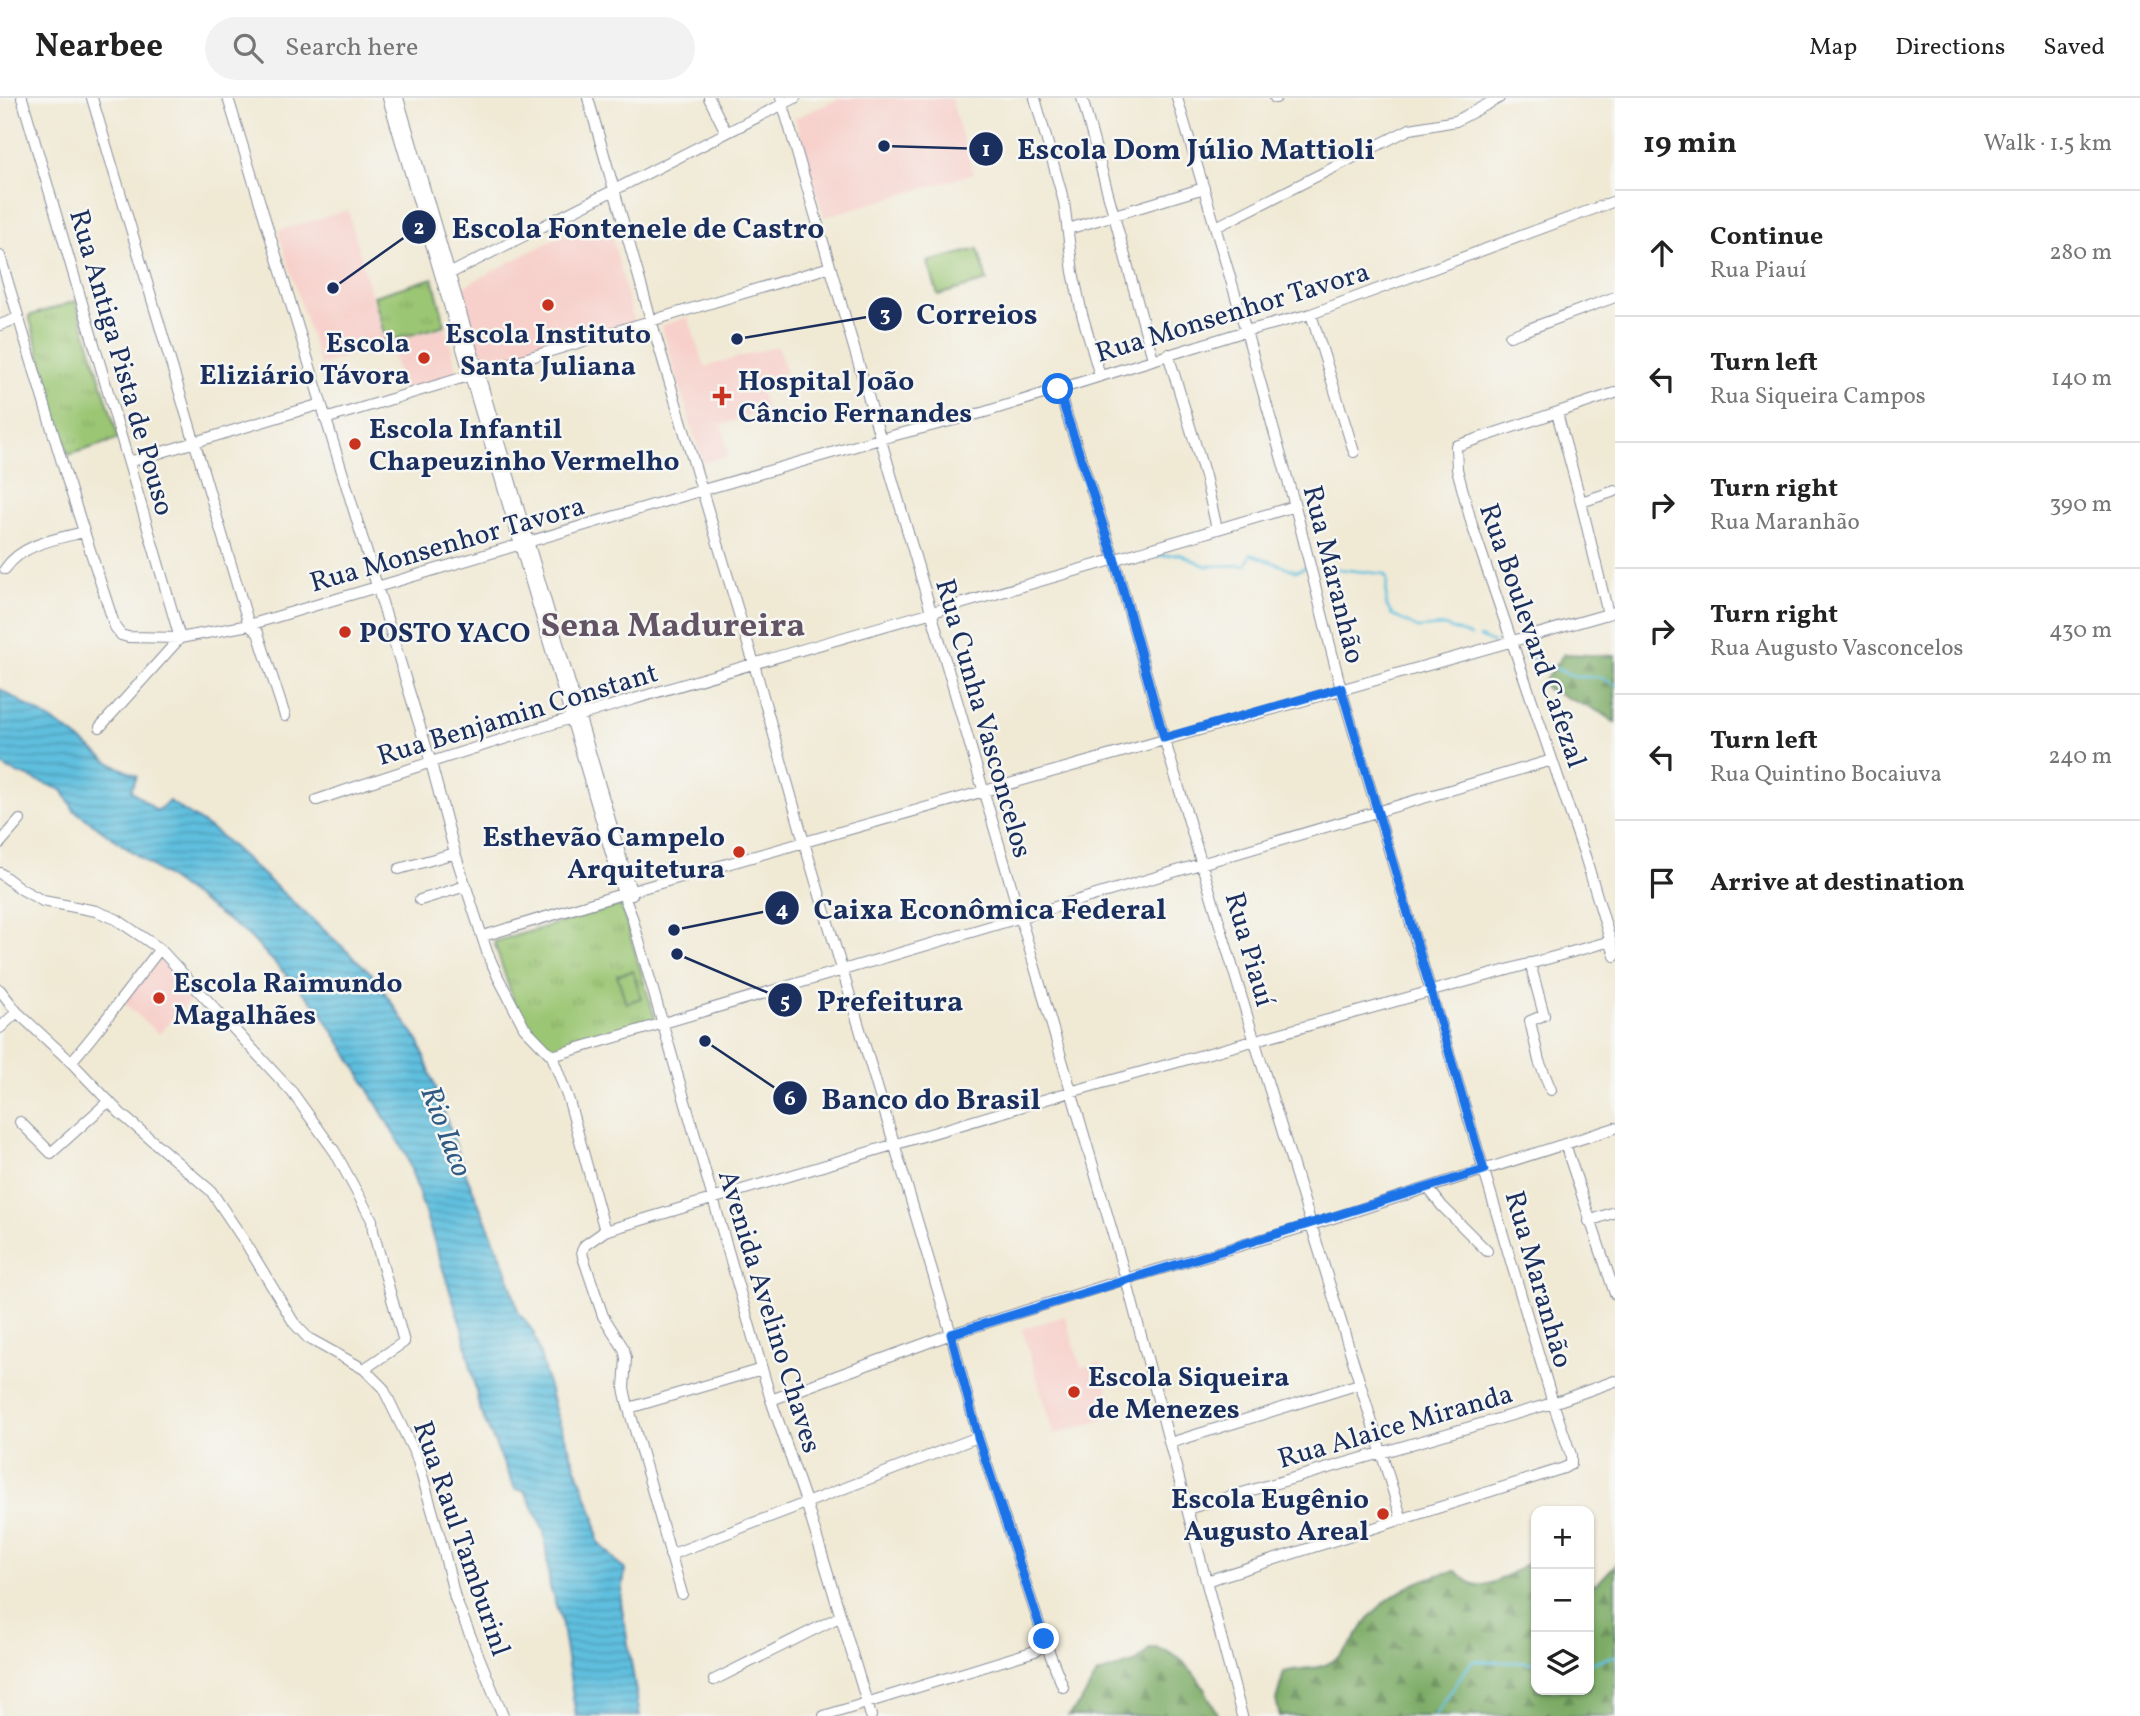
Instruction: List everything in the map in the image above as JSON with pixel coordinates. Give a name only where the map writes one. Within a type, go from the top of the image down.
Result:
[{"type":"street","name":"Rua Antiga Pista de Pouso","points":[[22,98],[180,638]]},
{"type":"street","points":[[228,98],[431,763],[455,853],[498,977],[524,1027],[552,1056],[569,1101],[605,1231]]},
{"type":"street","name":"Avenida Avelino Chaves","points":[[388,98],[446,276]]},
{"type":"street","name":"Avenida Avelino Chaves","points":[[398,98],[474,375],[628,892],[632,917],[771,1400],[806,1502],[839,1617],[872,1716]]},
{"type":"street","points":[[588,98],[804,842],[951,1334],[978,1437],[1043,1642],[1063,1687]]},
{"type":"street","points":[[709,98],[726,132]]},
{"type":"street","points":[[446,276],[782,101],[795,98]]},
{"type":"street","points":[[1035,98],[1062,192],[1073,272],[1100,376]]},
{"type":"street","points":[[1082,98],[1153,359]]},
{"type":"street","name":"Rua Maranhão","points":[[1177,98],[1295,506],[1341,688],[1553,1403],[1571,1455],[1571,1464],[1564,1468],[1402,1520]]},
{"type":"street","points":[[1216,227],[1410,129],[1437,122],[1456,121],[1499,98]]},
{"type":"street","points":[[94,99],[249,625],[258,633],[285,716]]},
{"type":"street","name":"Rua Cunha Vasconcelos","points":[[782,101],[1126,1279],[1242,1716]]},
{"type":"street","points":[[1068,229],[1203,188]]},
{"type":"street","name":"Rua Monsenhor Tavora","points":[[84,532],[115,627],[121,635],[180,638],[249,625],[703,490],[985,412],[1168,354],[1311,314],[1615,201]]},
{"type":"street","points":[[0,256],[84,532],[26,549],[16,555],[5,569]]},
{"type":"street","points":[[325,419],[830,267]]},
{"type":"street","points":[[1510,336],[1615,297]]},
{"type":"street","points":[[1311,314],[1354,452]]},
{"type":"street","points":[[0,326],[18,318]]},
{"type":"street","points":[[1168,354],[1201,464],[1217,529]]},
{"type":"street","name":"Rua Piauí","points":[[1058,389],[1115,561],[1164,738],[1402,1520]]},
{"type":"street","points":[[483,936],[1164,738],[1611,613],[1557,413],[1615,393]]},
{"type":"street","points":[[130,462],[321,404]]},
{"type":"street","name":"Rua Boulevard Cafezal","points":[[1557,413],[1456,446],[1457,469],[1472,525],[1585,856],[1615,956]]},
{"type":"street","points":[[1581,502],[1615,491]]},
{"type":"street","name":"Rua Benjamin Constant","points":[[317,800],[576,717],[1295,506]]},
{"type":"street","points":[[100,727],[180,638]]},
{"type":"street","points":[[552,1056],[1552,760]]},
{"type":"street","points":[[0,843],[20,820]]},
{"type":"street","points":[[399,869],[455,853]]},
{"type":"street","points":[[0,873],[43,901],[96,911],[116,919],[159,949],[292,1092],[335,1152],[372,1220],[404,1342],[364,1369]]},
{"type":"street","points":[[421,900],[466,886]]},
{"type":"street","points":[[682,1594],[624,1388],[624,1349],[603,1316],[582,1251],[605,1231],[1070,1092],[1611,941]]},
{"type":"street","points":[[71,1062],[104,1024],[159,949]]},
{"type":"street","points":[[1530,963],[1544,1015],[1530,1021],[1539,1060],[1551,1090]]},
{"type":"street","name":"Rua Raul Tamburinl","points":[[0,990],[18,1012],[109,1101],[211,1191],[293,1323],[308,1338],[364,1369],[383,1388],[417,1458],[455,1598],[503,1716]]},
{"type":"street","points":[[0,1028],[18,1012]]},
{"type":"street","points":[[20,1122],[51,1153],[109,1101]]},
{"type":"street","points":[[771,1400],[951,1334],[1311,1225],[1615,1128]]},
{"type":"street","points":[[1565,1144],[1614,1289]]},
{"type":"street","points":[[1428,1188],[1487,1251]]},
{"type":"street","points":[[1589,1221],[1615,1212]]},
{"type":"street","points":[[629,1408],[762,1369]]},
{"type":"street","name":"Rua Alaice Miranda","points":[[1187,1509],[1553,1403],[1615,1381]]},
{"type":"street","points":[[1170,1443],[1359,1384]]},
{"type":"street","points":[[670,1555],[978,1437]]},
{"type":"street","points":[[1206,1581],[1402,1520]]},
{"type":"street","points":[[714,1680],[839,1617]]},
{"type":"street","points":[[824,1716],[1035,1651],[1043,1642]]},
{"type":"shaded area","points":[[841,98],[951,98],[973,174],[824,217],[795,118]]},
{"type":"shaded area","points":[[348,210],[385,345],[320,365],[278,231]]},
{"type":"shaded area","name":"Escola Instituto Santa Juliana","points":[[606,212],[634,323],[482,366],[461,288]]},
{"type":"shaded area","name":"Hospital João Câncio Fernandes","points":[[688,317],[705,367],[778,346],[786,373],[758,382],[766,410],[722,425],[729,455],[703,463],[661,326]]},
{"type":"shaded area","name":"Escola Eliziário Távora","points":[[446,327],[458,374],[402,392],[390,342]]},
{"type":"shaded area","name":"Escola Raimundo Magalhães","points":[[160,960],[196,994],[159,1034],[123,1002]]},
{"type":"shaded area","name":"Escola Siqueira de Menezes","points":[[1065,1316],[1081,1367],[1100,1363],[1115,1416],[1054,1435],[1022,1329]]},
{"type":"green space","points":[[978,249],[987,281],[938,295],[928,262]]},
{"type":"green space","points":[[433,278],[445,325],[386,342],[374,296]]},
{"type":"green space","points":[[76,301],[119,439],[68,455],[29,316]]},
{"type":"green space","points":[[1564,654],[1615,656],[1615,723],[1602,713],[1547,689],[1542,683]]},
{"type":"green space","points":[[621,905],[656,1021],[551,1050],[527,1028],[514,1002],[494,942]]},
{"type":"green space","points":[[633,971],[641,998],[626,1003],[617,975]]},
{"type":"green space","points":[[1531,1562],[1531,1695],[1594,1695],[1594,1584],[1597,1584],[1615,1565],[1615,1716],[1280,1716],[1276,1700],[1284,1672],[1319,1667],[1338,1658],[1378,1608],[1398,1593],[1431,1577],[1455,1571],[1468,1582],[1480,1585],[1505,1577]]},
{"type":"green space","points":[[1150,1648],[1174,1655],[1183,1662],[1200,1682],[1218,1716],[1068,1716],[1081,1702],[1097,1674],[1137,1662]]},
{"type":"water","name":"Rio Iaco","points":[[0,689],[67,730],[110,763],[137,776],[131,790],[157,811],[169,801],[216,832],[371,973],[419,1042],[466,1174],[506,1268],[518,1311],[534,1333],[556,1413],[595,1519],[598,1542],[625,1570],[621,1602],[640,1716],[576,1716],[561,1620],[550,1587],[544,1531],[525,1491],[515,1489],[480,1410],[463,1331],[407,1157],[320,1010],[248,935],[74,810],[62,790],[7,769],[0,763]]},
{"type":"waterway","points":[[1158,556],[1180,554],[1206,566],[1246,565],[1251,554],[1296,571],[1306,567]]},
{"type":"waterway","points":[[1320,567],[1384,574],[1387,579],[1386,605],[1392,615],[1418,628],[1444,626],[1471,636]]},
{"type":"waterway","points":[[1480,637],[1493,643]]},
{"type":"waterway","points":[[1525,656],[1576,677],[1600,677],[1615,685]]},
{"type":"waterway","points":[[1594,1662],[1615,1656]]},
{"type":"waterway","points":[[1434,1716],[1472,1661],[1531,1663]]},
{"type":"place","name":"Escola Dom Júlio Mattioli","points":[[884,146]]},
{"type":"place","name":"Escola Fontenele de Castro","points":[[333,288]]},
{"type":"place","name":"Escola Instituto Santa Juliana","points":[[548,305]]},
{"type":"place","name":"Correios","points":[[737,339]]},
{"type":"place","name":"Escola Eliziário Távora","points":[[424,358]]},
{"type":"place","name":"Hospital João Câncio Fernandes","points":[[722,396]]},
{"type":"place","name":"Escola Infantil Chapeuzinho Vermelho","points":[[355,444]]},
{"type":"place","name":"POSTO YACO","points":[[345,632]]},
{"type":"place","name":"Esthevão Campelo Arquitetura","points":[[739,852]]},
{"type":"place","name":"Caixa Econômica Federal","points":[[674,930]]},
{"type":"place","name":"Prefeitura","points":[[677,954]]},
{"type":"place","name":"Escola Raimundo Magalhães","points":[[159,998]]},
{"type":"place","name":"Banco do Brasil","points":[[705,1041]]},
{"type":"place","name":"Escola Siqueira de Menezes","points":[[1074,1392]]},
{"type":"place","name":"Escola Eugênio Augusto Areal","points":[[1383,1514]]},
{"type":"district","name":"Sena Madureira","points":[[673,624]]},
{"type":"route","points":[[1044,1639],[978,1437],[951,1334],[1484,1170],[1341,688],[1164,738],[1115,561],[1058,389]]}]
